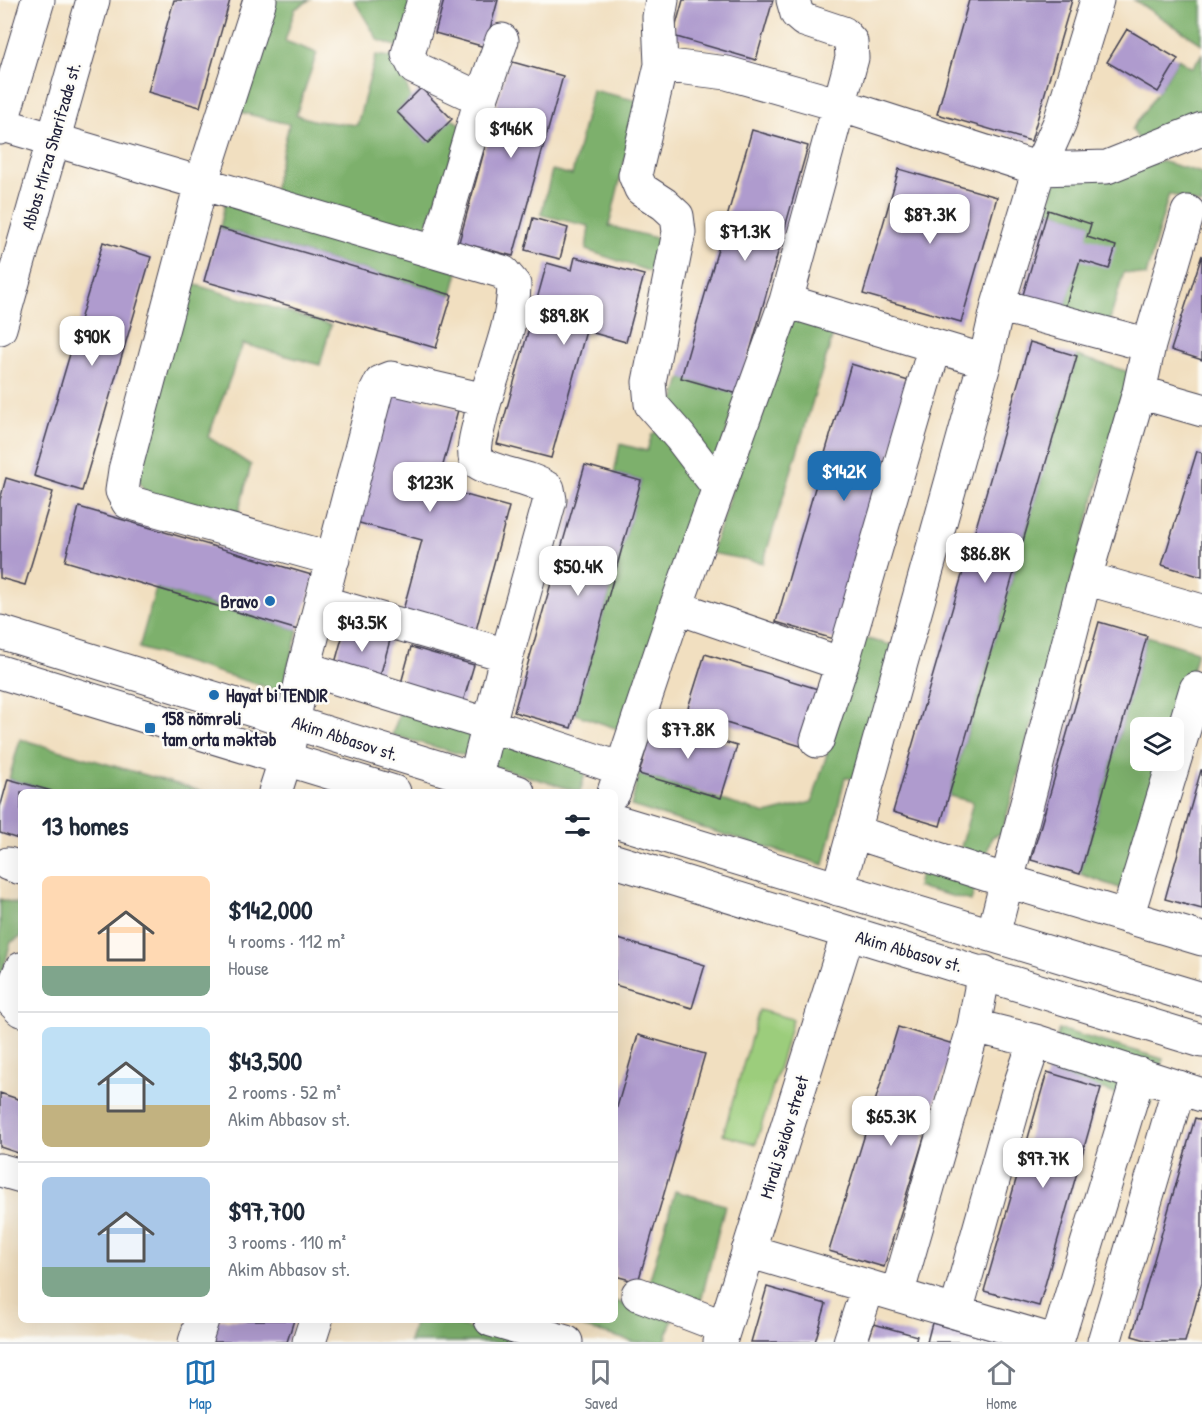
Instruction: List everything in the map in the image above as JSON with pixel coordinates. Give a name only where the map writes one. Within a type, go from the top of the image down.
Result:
[{"type":"street","points":[[38,0],[0,126],[503,272],[514,285],[513,305],[485,400],[473,451],[476,460],[485,467],[537,482],[548,489],[550,500],[475,779]]},
{"type":"street","name":"Abbas Mirza Sharifzade st.","points":[[0,327],[93,0]]},
{"type":"street","points":[[260,0],[201,184],[125,470],[122,491],[128,502],[333,559]]},
{"type":"street","points":[[424,0],[408,54],[415,69],[481,99]]},
{"type":"street","points":[[662,0],[659,17],[661,65],[635,175],[641,189],[664,204],[677,216],[679,232],[649,382],[651,404],[680,437],[718,488]]},
{"type":"street","points":[[304,668],[489,725],[618,781],[676,607],[786,301],[852,58],[851,42],[843,33],[804,20],[797,14],[793,0]]},
{"type":"street","points":[[838,889],[985,361],[998,305],[1039,169],[1060,122],[1096,0]]},
{"type":"street","points":[[436,252],[481,99],[502,40]]},
{"type":"street","points":[[661,65],[727,73],[840,105],[1039,169],[1107,167],[1202,129]]},
{"type":"street","points":[[850,1342],[882,1291],[974,1026],[993,935],[1085,578],[1188,212]]},
{"type":"street","points":[[786,301],[985,361]]},
{"type":"street","points":[[998,305],[1149,345]]},
{"type":"street","points":[[817,741],[842,664],[935,346]]},
{"type":"street","points":[[276,789],[286,758],[304,668],[375,392],[381,382],[391,378],[485,400]]},
{"type":"street","points":[[1139,392],[1202,410]]},
{"type":"street","points":[[1085,578],[1202,611]]},
{"type":"street","points":[[321,602],[507,655]]},
{"type":"street","points":[[676,607],[842,664]]},
{"type":"street","name":"Akim Abbasov st.","points":[[0,632],[508,789]]},
{"type":"street","name":"Akim Abbasov st.","points":[[0,672],[286,758],[349,785],[375,789]]},
{"type":"street","points":[[1127,917],[1196,689]]},
{"type":"street","points":[[618,822],[1202,999]]},
{"type":"street","points":[[854,832],[1007,881],[1202,939]]},
{"type":"street","name":"Akim Abbasov st.","points":[[618,862],[848,933],[984,972],[1202,1041]]},
{"type":"street","name":"Mirali Seidov street","points":[[722,1335],[848,933]]},
{"type":"street","points":[[18,976],[12,991],[12,1001],[18,1007]]},
{"type":"street","points":[[974,1026],[1035,1041],[1190,1091],[1104,1342]]},
{"type":"street","points":[[956,1312],[1016,1099],[1035,1041]]},
{"type":"street","points":[[748,1251],[1057,1342],[1139,1074]]},
{"type":"street","points":[[0,1170],[18,1175]]},
{"type":"street","points":[[638,1294],[722,1335]]},
{"type":"street","points":[[195,1342],[201,1323]]},
{"type":"street","points":[[309,1342],[315,1323]]},
{"type":"street","points":[[501,1323],[566,1342]]},
{"type":"green space","points":[[266,0],[310,0],[295,9],[285,41],[317,53],[296,115],[316,121],[357,125],[376,55],[397,58],[411,98],[397,112],[427,143],[452,119],[463,126],[424,234],[273,192],[289,124],[235,111]]},
{"type":"green space","points":[[354,0],[414,0],[401,48],[378,40]]},
{"type":"green space","points":[[1134,0],[1202,0],[1202,44]]},
{"type":"green space","points":[[1202,54],[1202,118],[1140,142],[1132,129],[1178,59],[1192,68]]},
{"type":"green space","points":[[592,90],[639,101],[609,226],[680,244],[675,280],[586,250],[589,226],[541,215],[552,170],[572,175]]},
{"type":"green space","points":[[1160,161],[1202,173],[1202,205],[1169,194],[1146,276],[1124,272],[1109,323],[1064,311],[1090,224],[1048,210],[1054,183]]},
{"type":"green space","points":[[225,203],[458,272],[452,295],[220,228]]},
{"type":"green space","points":[[186,282],[331,325],[320,365],[243,344],[208,437],[251,465],[237,518],[145,492],[135,474]]},
{"type":"green space","points":[[790,317],[834,332],[763,563],[711,553]]},
{"type":"green space","points":[[1077,356],[1129,372],[1002,833],[992,837],[971,901],[917,887],[922,863],[956,866],[973,802],[949,796]]},
{"type":"green space","points":[[681,378],[738,394],[719,457],[707,468],[670,415]]},
{"type":"green space","points":[[664,428],[698,480],[685,545],[621,730],[575,714],[641,481],[614,473],[620,444],[647,451],[652,434]]},
{"type":"green space","points":[[156,588],[298,630],[282,692],[139,648]]},
{"type":"green space","points":[[1147,636],[1197,651],[1180,717],[1130,717],[1130,771],[1167,771],[1136,894],[1080,874]]},
{"type":"green space","points":[[863,638],[896,646],[859,779],[845,778],[824,865],[631,806],[639,774],[766,814],[812,802]]},
{"type":"green space","points":[[404,700],[481,722],[471,757],[392,735]]},
{"type":"green space","points":[[503,733],[589,761],[581,789],[570,789],[490,765]]},
{"type":"green space","points":[[20,739],[195,789],[44,789],[9,779]]},
{"type":"green space","points":[[0,899],[17,904],[18,901],[18,938],[11,942],[0,982]]},
{"type":"green space","points":[[759,1010],[793,1019],[756,1144],[723,1135]]},
{"type":"green space","points":[[1059,1029],[1163,1059],[1150,1105],[1047,1072]]},
{"type":"green space","points":[[675,1191],[725,1205],[701,1301],[648,1286]]},
{"type":"green space","points":[[618,1302],[672,1320],[665,1342],[634,1342],[568,1323],[618,1323]]},
{"type":"green space","points":[[414,1323],[448,1323],[521,1342],[409,1342]]},
{"type":"building","points":[[174,0],[230,0],[200,107],[148,92]]},
{"type":"building","points":[[444,0],[498,0],[485,47],[435,33]]},
{"type":"building","points":[[683,0],[773,0],[756,60],[673,36]]},
{"type":"building","points":[[969,0],[1072,0],[1031,141],[937,114]]},
{"type":"building","points":[[1127,29],[1178,59],[1158,92],[1107,62]]},
{"type":"building","points":[[509,61],[563,76],[513,256],[459,242]]},
{"type":"building","points":[[421,88],[452,119],[428,143],[397,112]]},
{"type":"building","points":[[752,130],[808,146],[738,394],[681,378]]},
{"type":"building","points":[[899,169],[997,197],[961,322],[863,294]]},
{"type":"building","points":[[1048,210],[1091,224],[1087,237],[1116,246],[1109,269],[1080,260],[1064,311],[1022,298]]},
{"type":"building","points":[[533,218],[568,228],[560,259],[525,250]]},
{"type":"building","points":[[219,228],[452,295],[436,348],[204,281]]},
{"type":"building","points":[[103,242],[151,257],[82,491],[34,476]]},
{"type":"building","points":[[1202,255],[1202,360],[1171,350]]},
{"type":"building","points":[[575,257],[644,275],[626,342],[586,331],[551,458],[497,444],[547,263],[572,270]]},
{"type":"building","points":[[1030,342],[1077,356],[940,826],[893,812]]},
{"type":"building","points":[[851,364],[912,382],[837,640],[776,622]]},
{"type":"building","points":[[387,391],[458,410],[437,487],[509,507],[475,634],[402,614],[422,540],[352,521]]},
{"type":"building","points":[[1197,451],[1202,453],[1202,577],[1162,565]]},
{"type":"building","points":[[585,465],[641,481],[571,728],[514,712]]},
{"type":"building","points":[[6,478],[53,492],[25,585],[0,578],[0,500]]},
{"type":"building","points":[[79,507],[315,576],[298,630],[65,561]]},
{"type":"building","points":[[347,620],[392,633],[377,687],[332,674]]},
{"type":"building","points":[[1099,622],[1147,636],[1080,874],[1031,860]]},
{"type":"building","points":[[411,647],[474,665],[462,705],[400,687]]},
{"type":"building","points":[[705,654],[821,690],[804,747],[687,711]]},
{"type":"building","points":[[654,721],[737,746],[721,798],[639,774]]},
{"type":"building","points":[[1202,770],[1202,909],[1165,899]]},
{"type":"building","points":[[8,779],[45,789],[18,789],[18,839],[0,833],[0,808]]},
{"type":"building","points":[[618,939],[705,965],[692,1008],[618,986]]},
{"type":"building","points":[[898,1027],[953,1044],[884,1267],[829,1251]]},
{"type":"building","points":[[638,1035],[705,1054],[638,1282],[618,1277],[618,1104]]},
{"type":"building","points":[[1047,1072],[1101,1088],[1039,1306],[984,1291]]},
{"type":"building","points":[[0,1093],[18,1099],[18,1153],[0,1147]]},
{"type":"building","points":[[1195,1118],[1202,1120],[1202,1282],[1185,1342],[1153,1342],[1132,1336]]},
{"type":"building","points":[[767,1287],[826,1304],[815,1342],[751,1342]]},
{"type":"building","points":[[210,1323],[293,1323],[287,1342],[204,1342]]},
{"type":"building","points":[[932,1323],[995,1341],[995,1342],[927,1342]]},
{"type":"building","points":[[874,1324],[917,1336],[915,1342],[868,1342]]},
{"type":"place","name":"Bravo","points":[[270,601]]},
{"type":"place","name":"Hayat bi'TENDIR","points":[[214,695]]},
{"type":"place","name":"158 nömrəli tam orta məktəb","points":[[150,728]]}]
